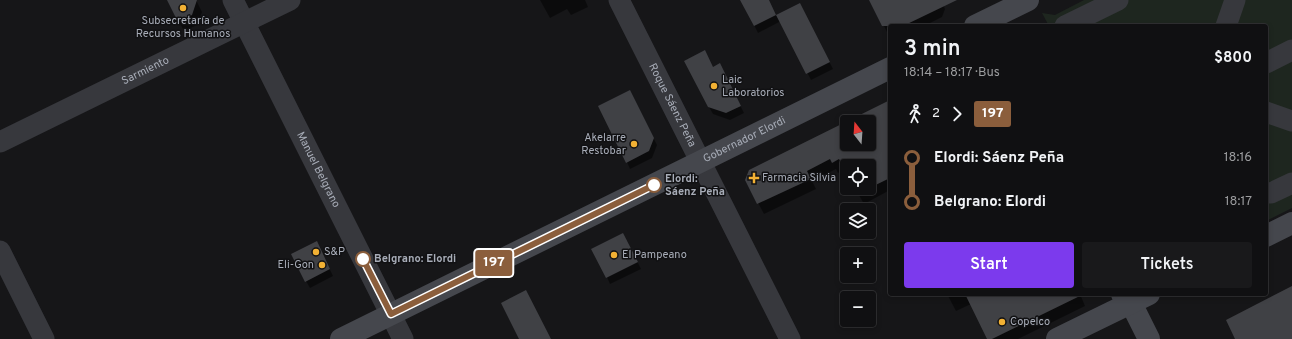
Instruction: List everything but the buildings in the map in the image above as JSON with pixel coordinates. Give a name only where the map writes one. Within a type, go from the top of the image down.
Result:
[{"type":"street","name":"Manuel Belgrano","points":[[233,0],[403,339]]},
{"type":"street","name":"Sarmiento","points":[[0,142],[290,0]]},
{"type":"street","name":"Roque Sáenz Peña","points":[[619,0],[790,339]]},
{"type":"street","points":[[985,18],[1028,0]]},
{"type":"street","points":[[1069,24],[1118,0]]},
{"type":"street","points":[[1227,24],[1235,0]]},
{"type":"street","points":[[1268,62],[1292,50]]},
{"type":"street","name":"Gobernador Elordi","points":[[341,339],[888,69]]},
{"type":"street","points":[[1268,113],[1292,121]]},
{"type":"street","points":[[1272,194],[1292,183]]},
{"type":"street","points":[[1268,235],[1292,223]]},
{"type":"street","points":[[0,251],[44,339]]},
{"type":"street","points":[[1057,339],[1134,297],[1149,339]]},
{"type":"shaded area","points":[[1084,0],[1292,0],[1292,208],[1268,220],[1268,24],[1048,24],[1042,13],[1055,15]]},
{"type":"bus line","name":"197","points":[[363,259],[391,314],[654,185]]},
{"type":"place","name":"Subsecretaría de Recursos Humanos","points":[[183,8]]},
{"type":"place","name":"Laic Laboratorios","points":[[714,86]]},
{"type":"place","name":"Akelarre Restobar","points":[[634,144]]},
{"type":"place","name":"Farmacia Silvia","points":[[754,178]]},
{"type":"place","name":"Elordi: Sáenz Peña","points":[[654,185]]},
{"type":"place","name":"S&P","points":[[316,252]]},
{"type":"place","name":"El Pampeano","points":[[614,255]]},
{"type":"place","name":"Belgrano: Elordi","points":[[363,259]]},
{"type":"place","name":"Eli-Gon","points":[[322,265]]},
{"type":"place","name":"Copelco","points":[[1002,322]]}]
